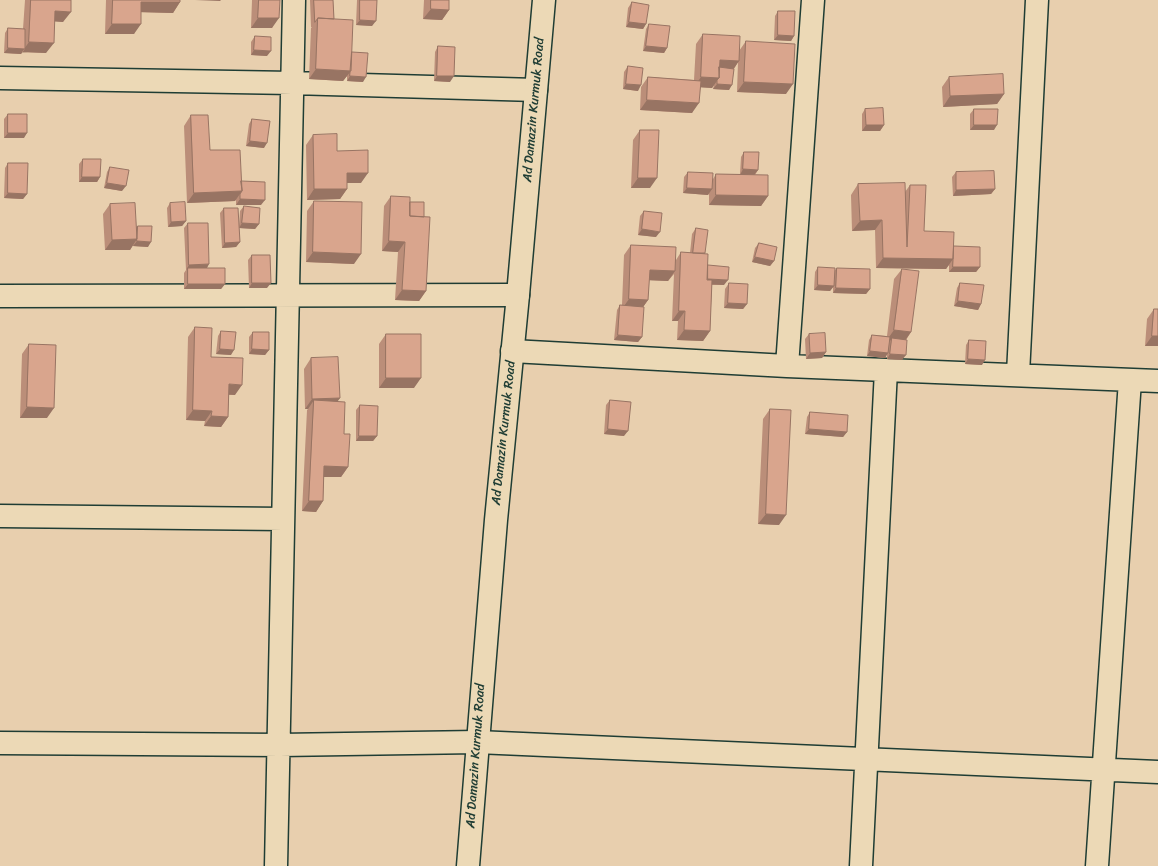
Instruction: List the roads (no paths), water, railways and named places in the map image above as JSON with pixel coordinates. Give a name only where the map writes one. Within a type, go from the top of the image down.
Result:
[{"type":"main road","points":[[276,866],[280,745],[287,296],[294,0]]},
{"type":"main road","name":"Ad Damazin Kurmuk Road","points":[[468,866],[477,742],[544,0]]},
{"type":"main road","points":[[787,366],[813,0]]},
{"type":"main road","points":[[1018,374],[1038,0]]},
{"type":"main road","points":[[0,78],[292,83],[536,90]]},
{"type":"main road","points":[[0,296],[518,294]]},
{"type":"main road","points":[[512,351],[787,366],[1018,374],[1158,381]]},
{"type":"main road","points":[[861,866],[886,370]]},
{"type":"main road","points":[[1097,866],[1130,380]]},
{"type":"main road","points":[[0,516],[284,519]]},
{"type":"main road","points":[[0,743],[280,745],[477,742],[1158,772]]}]
